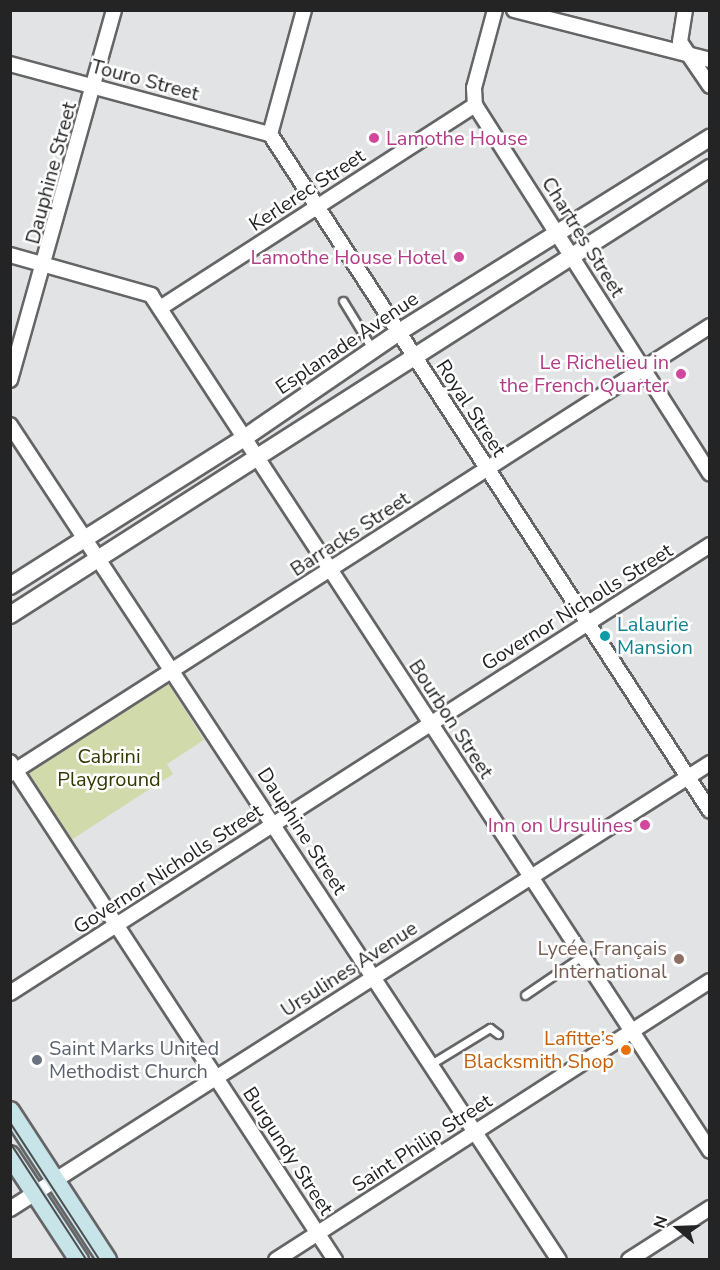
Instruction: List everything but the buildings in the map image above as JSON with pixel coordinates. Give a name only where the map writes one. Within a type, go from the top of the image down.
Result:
[{"type":"main road","points":[[10,1111],[107,1260]]},
{"type":"main road","points":[[10,1155],[79,1260]]},
{"type":"street","name":"Dauphine Street","points":[[10,380],[46,264],[114,10]]},
{"type":"street","points":[[270,134],[304,10]]},
{"type":"street","points":[[475,105],[474,88],[495,10]]},
{"type":"street","points":[[514,10],[710,60]]},
{"type":"street","points":[[686,10],[679,35],[710,86]]},
{"type":"street","name":"Touro Street","points":[[10,64],[270,134]]},
{"type":"street","name":"Kerlerec Street","points":[[160,308],[475,105]]},
{"type":"street","name":"Chartres Street","points":[[475,105],[558,231],[642,369],[710,474]]},
{"type":"street","name":"Royal Street","points":[[270,134],[710,811]]},
{"type":"street","name":"Esplanade Avenue","points":[[10,586],[244,438],[399,332],[710,138]]},
{"type":"street","points":[[10,615],[710,168]]},
{"type":"street","points":[[10,255],[151,295],[160,308]]},
{"type":"street","name":"Bourbon Street","points":[[160,308],[710,1151]]},
{"type":"street","name":"Barracks Street","points":[[12,769],[330,570],[710,326]]},
{"type":"street","name":"Dauphine Street","points":[[10,425],[173,669],[559,1260]]},
{"type":"street","name":"Governor Nicholls Street","points":[[10,993],[710,545]]},
{"type":"street","name":"Ursulines Avenue","points":[[10,1209],[710,763]]},
{"type":"street","name":"Burgundy Street","points":[[12,769],[217,1077],[335,1260]]},
{"type":"street","name":"Saint Philip Street","points":[[276,1260],[710,981]]},
{"type":"street","points":[[629,1260],[710,1208]]},
{"type":"lane","points":[[343,301],[374,350]]},
{"type":"lane","points":[[525,995],[582,956]]},
{"type":"lane","points":[[430,1064],[490,1028],[498,1034]]},
{"type":"green space","name":"Cabrini Playground","points":[[168,683],[204,740],[167,764],[173,774],[68,842],[25,775]]},
{"type":"tram line","points":[[10,1122],[100,1260]]},
{"type":"tram line","points":[[10,1142],[87,1260]]},
{"type":"place","name":"Lamothe House","points":[[374,138]]},
{"type":"place","name":"Lamothe House Hotel","points":[[459,257]]},
{"type":"place","name":"Le Richelieu in the French Quarter","points":[[681,374]]},
{"type":"place","name":"Lalaurie Mansion","points":[[605,636]]},
{"type":"place","name":"Inn on Ursulines","points":[[645,825]]},
{"type":"place","name":"Lycée Français International","points":[[679,959]]},
{"type":"place","name":"Lafitte’s Blacksmith Shop","points":[[626,1050]]},
{"type":"place","name":"Saint Marks United Methodist Church","points":[[37,1060]]}]
